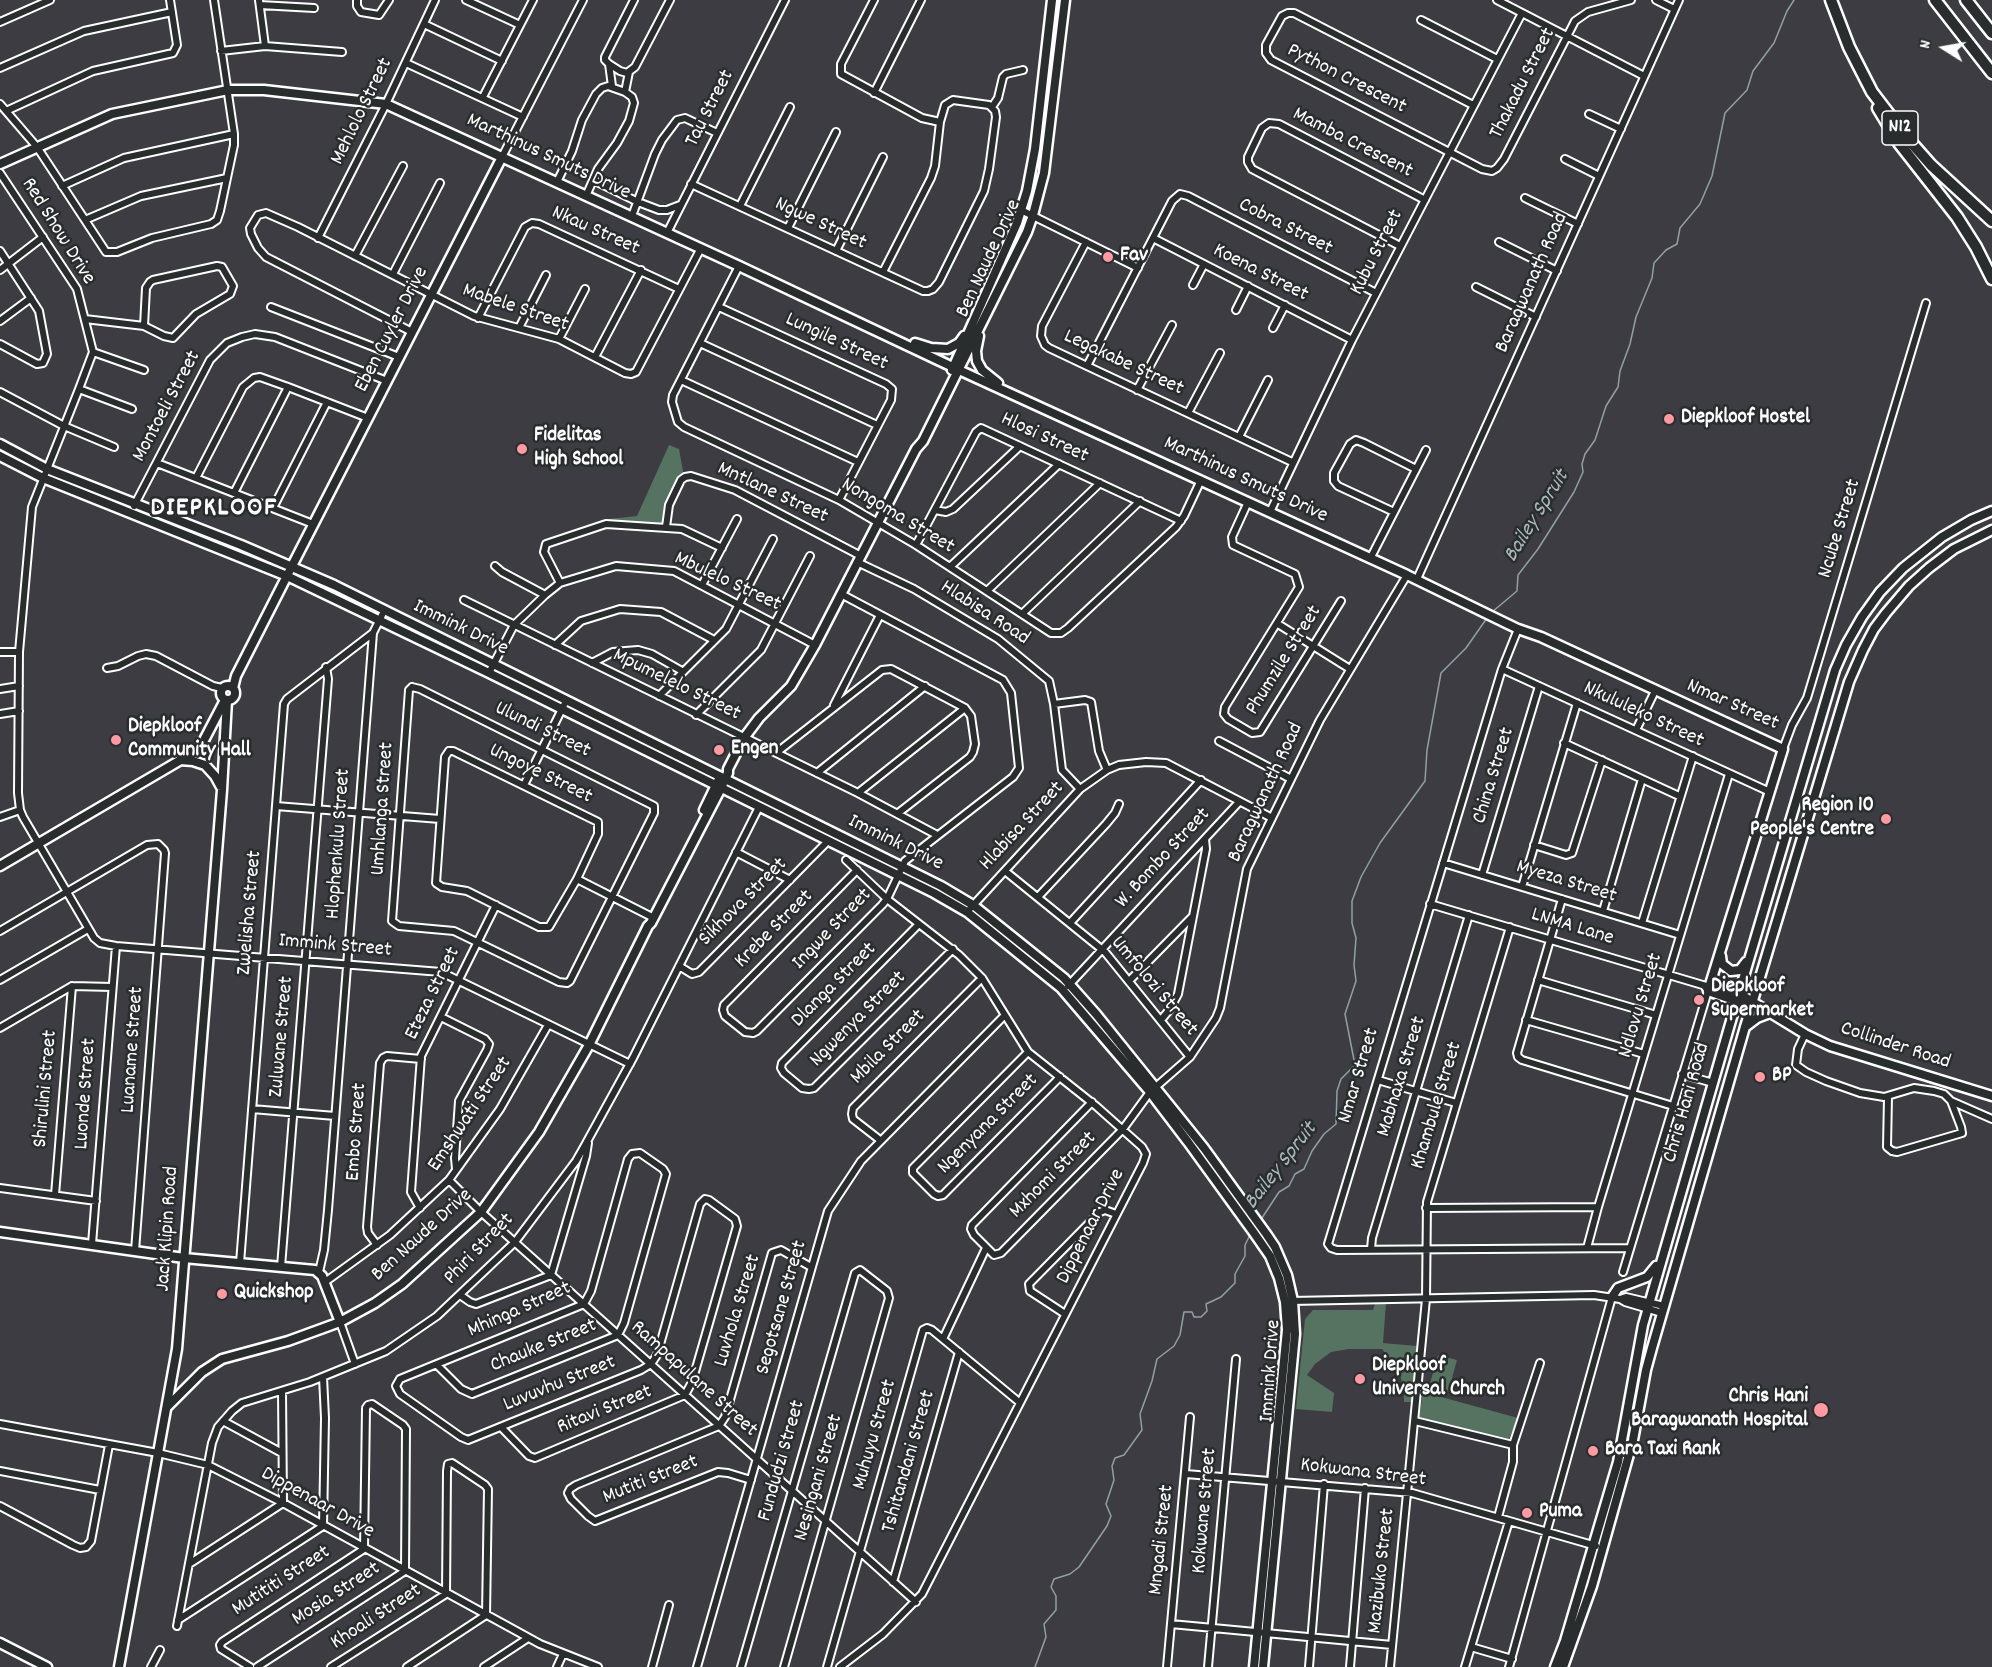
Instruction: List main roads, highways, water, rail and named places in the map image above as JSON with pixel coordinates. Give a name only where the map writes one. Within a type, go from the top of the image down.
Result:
[{"type":"highway","name":"N12","points":[[1831,0],[1849,47],[1872,92],[1931,165],[1992,221]]},
{"type":"highway","points":[[1935,0],[1992,73]]},
{"type":"highway","points":[[1966,0],[1992,33]]},
{"type":"highway","points":[[1872,92],[1885,123],[1957,217],[1992,279]]},
{"type":"main road","name":"Ben Naude Drive","points":[[979,320],[1027,191],[1035,149],[1052,0]]},
{"type":"main road","name":"Ben Naude Drive","points":[[167,1407],[202,1372],[222,1359],[288,1341],[340,1322],[375,1304],[402,1284],[481,1212],[539,1132],[589,1044],[721,783],[724,771],[728,769],[744,738],[759,718],[791,686],[815,645],[1033,215],[1046,157],[1065,0]]},
{"type":"main road","name":"Marthinus Smuts Drive","points":[[0,164],[112,114],[228,90],[264,90],[386,104],[1417,579]]},
{"type":"main road","name":"Eben Cuyler Drive","points":[[222,790],[223,713],[226,694],[502,157]]},
{"type":"main road","points":[[855,320],[915,343],[957,367]]},
{"type":"main road","points":[[915,343],[940,350],[953,347],[979,320]]},
{"type":"main road","points":[[979,320],[977,361],[982,370],[998,382]]},
{"type":"main road","name":"Marthinus Smuts Drive","points":[[957,367],[998,382],[1058,414]]},
{"type":"main road","name":"Immink Drive","points":[[0,444],[47,469],[292,566],[384,611],[564,706],[900,871],[970,908],[1041,970],[1067,988],[1153,1089],[1180,1116],[1259,1223],[1281,1260],[1289,1301],[1262,1633],[1263,1667]]},
{"type":"main road","name":"Immink Drive","points":[[0,456],[43,478],[287,576],[380,621],[491,669]]},
{"type":"main road","name":"Chris Hani Road","points":[[1555,1667],[1567,1634],[1620,1452],[1640,1333],[1829,688],[1849,639],[1880,592],[1910,562],[1942,537],[1992,511]]},
{"type":"main road","name":"Chris Hani Road","points":[[1563,1667],[1577,1630],[1614,1508],[1633,1440],[1646,1370],[1745,1027],[1760,1008],[1763,967],[1843,701],[1863,650],[1886,613],[1909,586],[1954,549],[1992,530]]},
{"type":"main road","name":"Nmar Street","points":[[1417,579],[1518,629],[1565,648],[1783,749],[1708,987]]},
{"type":"main road","name":"Eben Cuyler Drive","points":[[0,866],[199,748],[223,713]]},
{"type":"main road","points":[[180,760],[205,765],[215,776],[222,790]]},
{"type":"main road","name":"Immink Drive","points":[[721,783],[759,807],[828,841],[900,871]]},
{"type":"main road","name":"Jack Klipin Road","points":[[119,1667],[177,1349],[222,790]]},
{"type":"main road","points":[[1720,953],[1724,966],[1735,971],[1742,968],[1750,956]]},
{"type":"main road","points":[[1745,1027],[1757,1017],[1760,1008],[1763,967]]},
{"type":"main road","name":"Collinder Road","points":[[1708,987],[1724,996],[1738,997]]},
{"type":"main road","name":"Collinder Road","points":[[1708,987],[1738,997],[1805,1034],[1843,1051],[1992,1096]]},
{"type":"main road","points":[[1724,996],[1731,1019]]},
{"type":"main road","name":"Immink Drive","points":[[1153,1089],[1270,1256],[1289,1301]]},
{"type":"main road","points":[[0,1232],[184,1258],[319,1272],[340,1322]]},
{"type":"main road","points":[[1616,1298],[1621,1286],[1650,1275],[1661,1259]]},
{"type":"main road","points":[[1592,1545],[1597,1544],[1600,1540],[1614,1508]]},
{"type":"main road","name":"Immink Drive","points":[[1254,1667],[1262,1633]]},
{"type":"main road","points":[[0,1643],[47,1667]]},
{"type":"waterway","name":"Bailey Spruit","points":[[1492,612],[1517,591],[1518,575],[1538,549],[1574,492],[1583,472],[1582,464],[1585,454],[1595,440],[1606,406],[1618,387],[1620,371],[1630,344],[1636,317],[1652,278],[1654,263],[1666,250],[1677,244],[1680,228],[1700,204],[1712,176],[1725,113],[1747,90],[1753,71],[1774,43],[1794,0]]},
{"type":"waterway","name":"Bailey Spruit","points":[[1260,1221],[1279,1192],[1289,1186],[1295,1174],[1304,1169],[1312,1151],[1324,1134],[1336,1124],[1337,1091],[1341,1079],[1355,1065],[1345,1014],[1356,981],[1354,965],[1356,938],[1352,923],[1352,901],[1361,877],[1380,843],[1425,781],[1427,750],[1441,673],[1466,648],[1487,618]]},
{"type":"waterway","name":"Bailey Spruit","points":[[1035,1667],[1046,1637],[1044,1624],[1056,1610],[1056,1596],[1051,1587],[1054,1579],[1070,1574],[1079,1567],[1107,1526],[1111,1516],[1106,1504],[1114,1480],[1112,1466],[1115,1458],[1124,1455],[1142,1430],[1140,1414],[1157,1359],[1174,1346],[1180,1335],[1184,1312],[1192,1312],[1194,1317],[1201,1317],[1207,1311],[1206,1304],[1221,1297],[1235,1283],[1235,1274],[1245,1256],[1245,1245],[1250,1235]]},
{"type":"place","name":"Fav","points":[[1108,257]]},
{"type":"place","name":"Diepkloof Hostel","points":[[1669,419]]},
{"type":"place","name":"Fidelitas High School","points":[[522,449]]},
{"type":"place","name":"Diepkloof Community Hall","points":[[116,740]]},
{"type":"place","name":"Engen","points":[[719,750]]},
{"type":"place","name":"Region 10 People's Centre","points":[[1886,819]]},
{"type":"place","name":"Diepkloof Supermarket","points":[[1699,1000]]},
{"type":"place","name":"BP","points":[[1760,1077]]},
{"type":"place","name":"Quickshop","points":[[222,1294]]},
{"type":"place","name":"Diepkloof Universal Church","points":[[1360,1379]]},
{"type":"place","name":"Chris Hani Baragwanath Hospital","points":[[1821,1410]]},
{"type":"place","name":"Bara Taxi Rank","points":[[1593,1451]]},
{"type":"place","name":"Puma","points":[[1527,1513]]},
{"type":"district","name":"DIEPKLOOF","points":[[214,510]]}]
